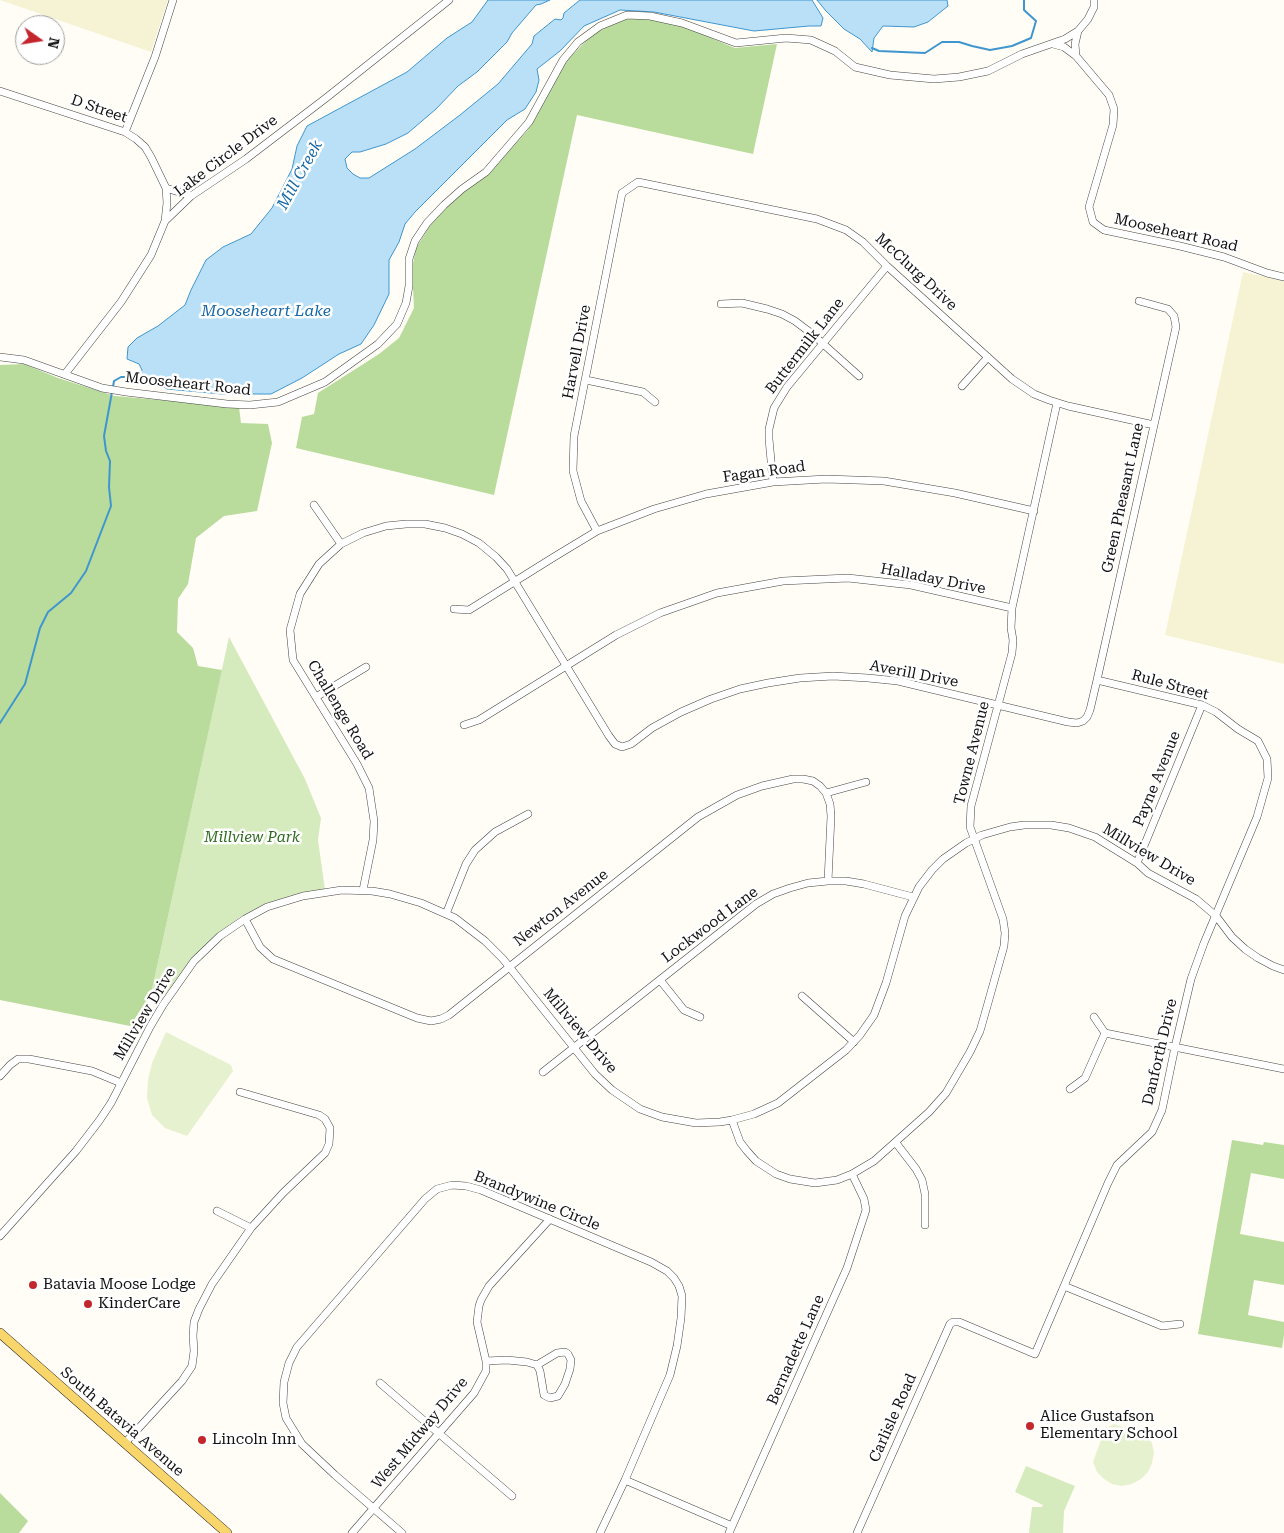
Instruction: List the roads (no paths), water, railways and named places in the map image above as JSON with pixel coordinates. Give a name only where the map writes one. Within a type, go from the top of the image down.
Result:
[{"type":"main road","name":"South Batavia Avenue","points":[[0,1333],[227,1533]]},
{"type":"street","points":[[125,132],[155,57],[173,0]]},
{"type":"street","name":"Lake Circle Drive","points":[[65,374],[121,302],[151,255],[165,221],[191,196],[275,137],[449,0]]},
{"type":"street","points":[[1052,44],[1078,31],[1088,19],[1094,7],[1094,0]]},
{"type":"street","name":"Mooseheart Road","points":[[0,357],[24,360],[102,388],[235,404],[250,405],[278,402],[324,382],[378,344],[397,324],[406,303],[409,286],[409,258],[415,241],[427,223],[462,189],[486,172],[529,122],[563,60],[578,42],[600,26],[627,16],[650,16],[682,23],[736,43],[786,38],[812,40],[835,51],[855,67],[890,75],[934,79],[959,77],[988,71],[1022,54],[1052,44],[1064,47],[1076,56],[1109,95],[1114,109],[1114,125],[1089,207],[1093,222],[1104,230],[1224,257],[1267,273],[1284,277]]},
{"type":"street","points":[[1076,56],[1075,44],[1078,31]]},
{"type":"street","name":"D Street","points":[[0,91],[125,132],[136,138],[151,156],[166,188]]},
{"type":"street","name":"McClurg Drive","points":[[638,182],[830,223],[846,230],[854,235],[1012,379],[1034,394],[1057,403],[1154,425]]},
{"type":"street","name":"Harvell Drive","points":[[598,532],[581,501],[572,471],[574,436],[622,193],[638,182]]},
{"type":"street","points":[[165,221],[166,188],[191,196]]},
{"type":"street","name":"Buttermilk Lane","points":[[773,482],[769,429],[774,408],[787,387],[887,266]]},
{"type":"street","name":"Green Pheasant Lane","points":[[1083,721],[1088,716],[1090,710],[1176,327],[1174,316],[1168,309],[1139,301]]},
{"type":"street","points":[[721,304],[742,303],[782,314],[823,344],[859,376]]},
{"type":"street","points":[[962,386],[988,357]]},
{"type":"street","points":[[586,380],[643,392],[655,402]]},
{"type":"street","name":"Towne Avenue","points":[[732,1120],[740,1142],[747,1151],[756,1161],[776,1174],[815,1183],[837,1180],[852,1174],[874,1161],[935,1106],[946,1093],[963,1066],[980,1031],[1004,946],[1005,933],[1003,919],[970,827],[971,806],[1012,652],[1012,608],[1057,403]]},
{"type":"street","name":"Fagan Road","points":[[454,609],[469,610],[598,532],[654,509],[706,494],[773,482],[826,479],[884,481],[955,493],[1034,512]]},
{"type":"street","points":[[314,505],[341,544]]},
{"type":"street","name":"Challenge Road","points":[[363,890],[373,840],[374,821],[369,788],[364,776],[293,660],[290,630],[300,594],[320,564],[341,544],[363,533],[386,526],[406,524],[425,524],[445,528],[479,543],[507,569],[615,744],[622,747],[631,744]]},
{"type":"street","name":"Halladay Drive","points":[[464,725],[479,720],[616,635],[660,613],[717,593],[784,581],[848,578],[912,585],[1012,608]]},
{"type":"street","points":[[316,697],[366,667]]},
{"type":"street","name":"Averill Drive","points":[[631,744],[652,728],[681,712],[740,689],[800,678],[833,676],[898,681],[1068,722],[1077,723],[1083,721]]},
{"type":"street","name":"Rule Street","points":[[1097,680],[1202,705],[1216,712],[1258,741]]},
{"type":"street","name":"Payne Avenue","points":[[1137,864],[1202,705]]},
{"type":"street","name":"Danforth Drive","points":[[959,1322],[1036,1354],[1108,1183],[1118,1165],[1152,1132],[1162,1110],[1174,1047],[1190,980],[1258,817],[1268,778],[1267,759],[1258,741]]},
{"type":"street","name":"Newton Avenue","points":[[245,919],[260,947],[273,959],[424,1020],[441,1019],[449,1015],[698,817],[717,805],[762,786],[793,779],[813,781],[826,793]]},
{"type":"street","points":[[828,881],[831,816],[830,804],[826,793],[866,782]]},
{"type":"street","points":[[446,914],[466,864],[475,850],[495,832],[528,814]]},
{"type":"street","name":"Millview Drive","points":[[0,1236],[88,1136],[111,1103],[150,1027],[185,973],[207,948],[220,936],[245,919],[282,901],[302,896],[342,890],[363,890],[390,894],[407,898],[446,914],[465,925],[485,941],[509,967],[595,1074],[612,1090],[640,1109],[684,1122],[708,1123],[732,1120],[754,1114],[778,1103],[854,1042],[874,1015],[881,999],[905,916],[913,897],[932,870],[943,859],[974,839],[1010,827],[1024,824],[1051,825],[1069,828],[1095,837],[1110,845],[1148,873],[1196,898],[1216,916],[1232,937],[1245,949],[1258,958],[1284,970]]},
{"type":"street","name":"Lockwood Lane","points":[[544,1072],[756,904],[773,894],[808,883],[828,881],[864,884],[913,897]]},
{"type":"street","points":[[660,980],[684,1010],[700,1017]]},
{"type":"street","points":[[802,996],[854,1042]]},
{"type":"street","points":[[1094,1017],[1105,1033],[1284,1069]]},
{"type":"street","points":[[1070,1089],[1085,1078],[1105,1033]]},
{"type":"street","points":[[0,1076],[18,1059],[29,1059],[92,1071],[121,1083]]},
{"type":"street","points":[[125,1443],[182,1381],[192,1366],[194,1322],[198,1309],[212,1284],[251,1228],[283,1193],[325,1153],[329,1144],[330,1128],[325,1119],[319,1115],[240,1092]]},
{"type":"street","points":[[896,1143],[922,1180],[925,1194],[925,1225]]},
{"type":"street","name":"Bernadette Lane","points":[[731,1530],[847,1268],[866,1210],[864,1199],[852,1174]]},
{"type":"street","name":"Brandywine Circle","points":[[402,1533],[302,1444],[286,1418],[283,1403],[284,1382],[289,1363],[297,1347],[425,1199],[437,1189],[452,1185],[481,1190],[651,1262],[667,1271],[679,1286],[682,1296],[681,1318],[674,1363],[625,1480],[600,1533]]},
{"type":"street","points":[[217,1211],[251,1228]]},
{"type":"street","points":[[537,1365],[540,1371],[544,1395],[550,1398],[558,1396],[565,1384],[571,1366],[568,1354],[565,1352],[557,1354],[537,1365],[507,1360],[486,1362],[477,1322],[478,1306],[489,1286],[550,1219]]},
{"type":"street","points":[[1064,1286],[1162,1326],[1180,1324]]},
{"type":"street","name":"Carlisle Road","points":[[857,1533],[949,1326],[953,1322],[959,1322]]},
{"type":"street","name":"West Midway Drive","points":[[352,1533],[474,1393],[486,1371],[486,1362]]},
{"type":"street","points":[[380,1382],[512,1496]]},
{"type":"street","points":[[625,1480],[731,1530]]},
{"type":"water","name":"Mooseheart Lake","points":[[488,0],[550,0],[536,5],[512,33],[507,42],[477,72],[458,86],[436,109],[408,133],[386,144],[360,152],[352,152],[345,159],[347,168],[353,174],[360,178],[369,178],[415,149],[460,115],[498,84],[532,44],[534,36],[555,19],[561,20],[564,13],[580,0],[812,0],[823,18],[821,26],[754,31],[654,12],[620,10],[584,26],[560,51],[537,69],[539,80],[536,92],[525,109],[507,120],[405,224],[399,242],[389,260],[389,294],[374,325],[361,344],[339,354],[302,378],[271,394],[222,394],[167,389],[152,379],[147,383],[129,381],[130,373],[138,374],[142,370],[139,364],[127,359],[128,347],[137,338],[158,326],[185,305],[206,260],[223,247],[251,234],[272,208],[292,169],[297,146],[307,126],[407,72],[447,38],[472,22]]},
{"type":"water","points":[[817,0],[947,0],[948,6],[928,22],[914,27],[883,26],[874,38],[872,52],[860,39],[844,29]]},
{"type":"waterway","name":"Mill Creek","points":[[872,48],[879,51],[925,53],[942,42],[959,42],[990,50],[1012,46],[1031,38],[1036,21],[1024,10],[1024,0]]},
{"type":"waterway","points":[[113,387],[114,381],[121,377],[129,377]]},
{"type":"waterway","points":[[0,723],[25,684],[40,628],[48,612],[71,593],[86,571],[111,506],[109,487],[110,461],[106,451],[104,436],[112,392]]},
{"type":"place","name":"Batavia Moose Lodge","points":[[33,1285]]},
{"type":"place","name":"KinderCare","points":[[88,1304]]},
{"type":"place","name":"Alice Gustafson Elementary School","points":[[1030,1426]]},
{"type":"place","name":"Lincoln Inn","points":[[202,1440]]},
{"type":"park label","name":"Millview Park","points":[[252,838]]}]
